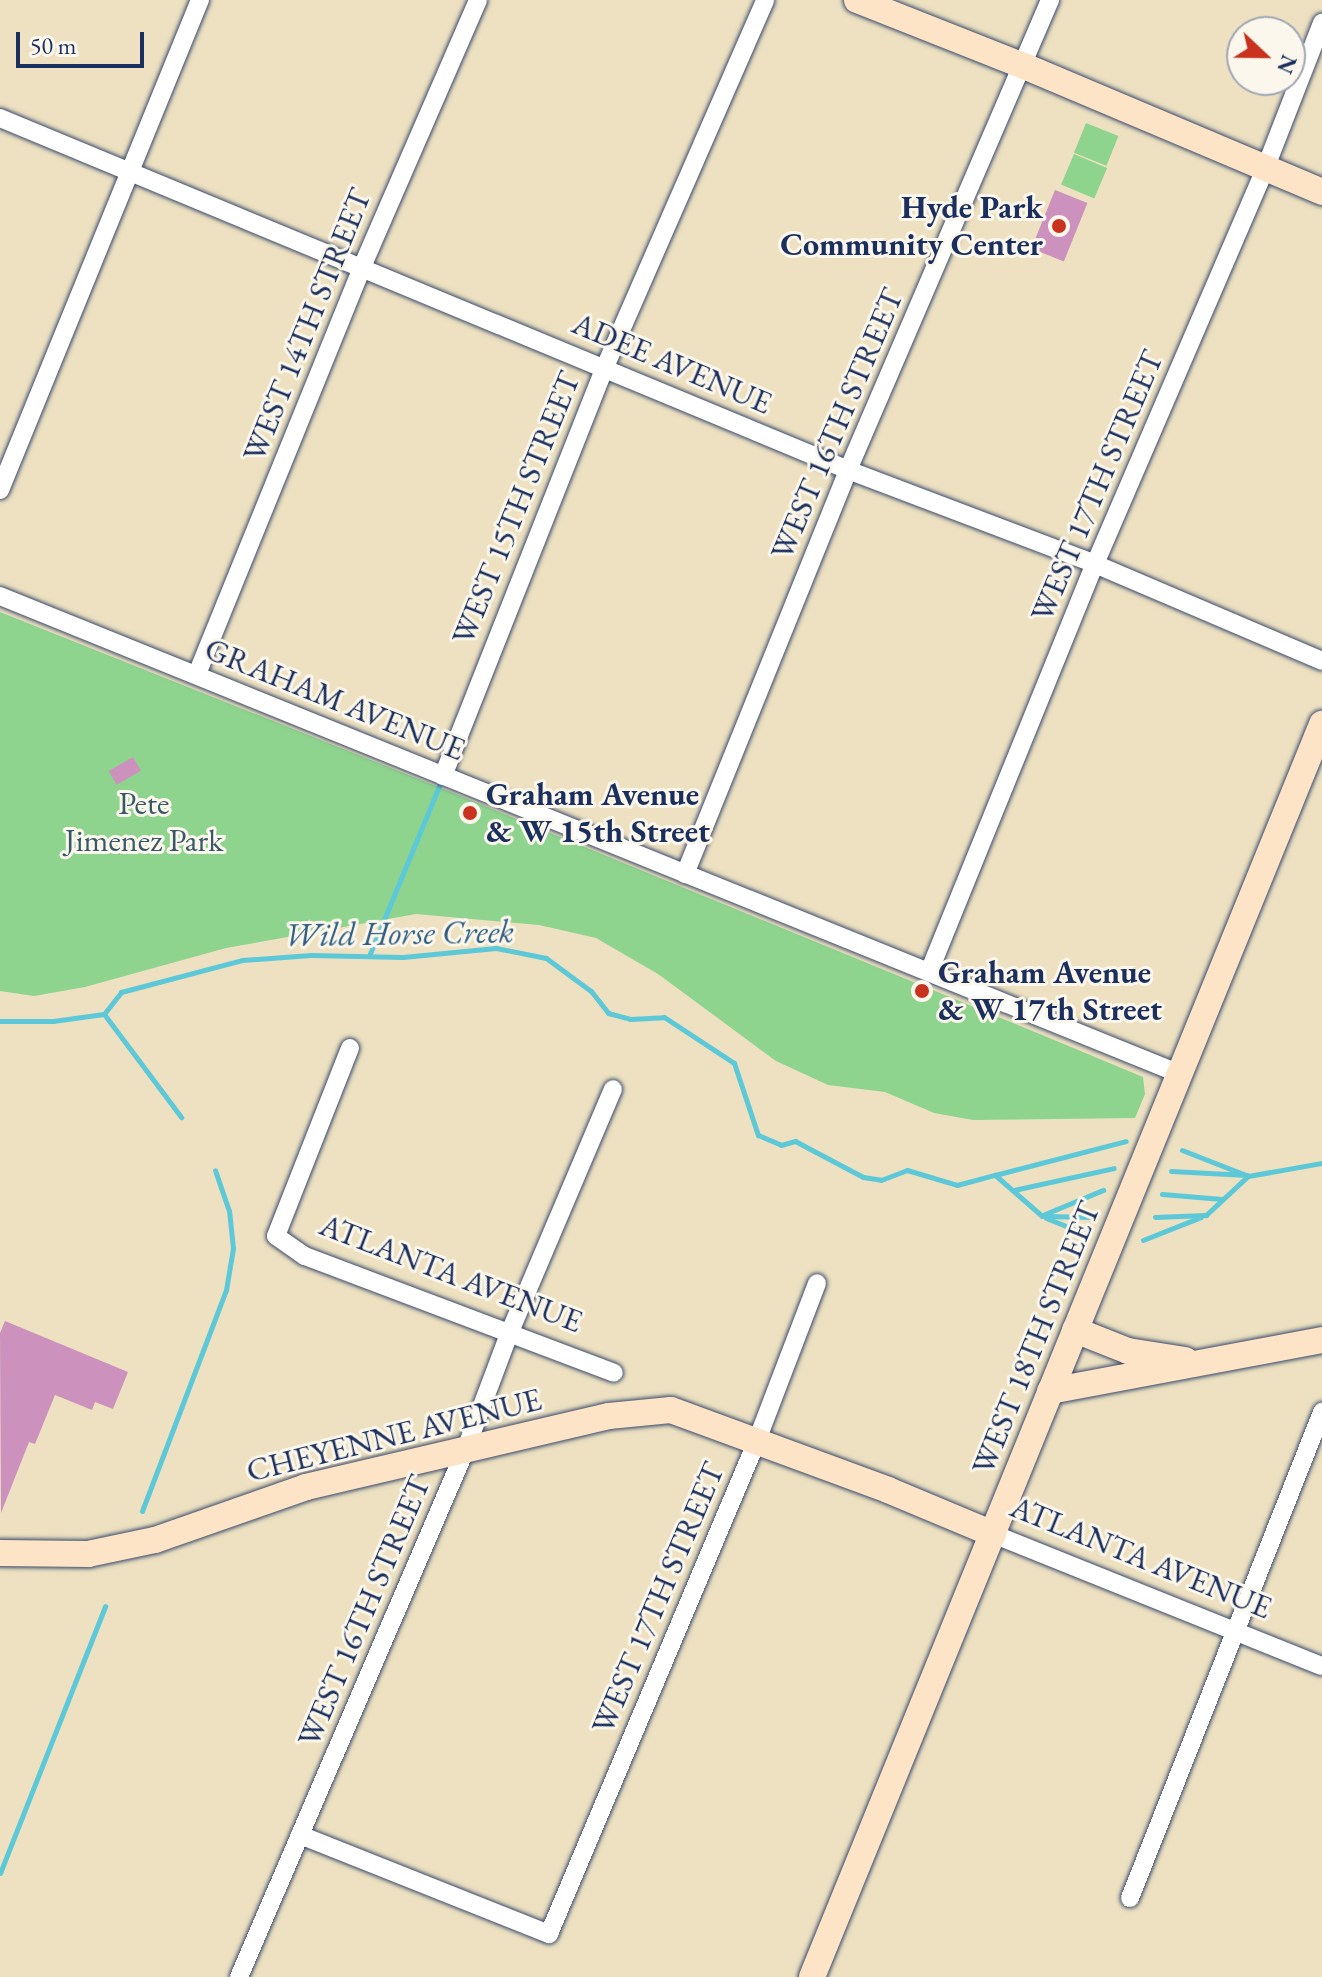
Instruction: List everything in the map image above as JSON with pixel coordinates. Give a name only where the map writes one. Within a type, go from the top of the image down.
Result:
[{"type":"street","points":[[0,490],[200,0]]},
{"type":"street","name":"WEST 14TH STREET","points":[[197,674],[362,267],[478,0]]},
{"type":"street","name":"WEST 15TH STREET","points":[[443,776],[605,367],[765,0]]},
{"type":"street","points":[[857,0],[1024,66],[1322,192]]},
{"type":"street","name":"WEST 16TH STREET","points":[[685,874],[848,470],[1050,0]]},
{"type":"street","name":"WEST 17TH STREET","points":[[929,972],[1095,564],[1265,169],[1322,23]]},
{"type":"street","name":"ADEE AVENUE","points":[[0,118],[848,470],[1095,564],[1322,661]]},
{"type":"street","name":"GRAHAM AVENUE","points":[[0,596],[1180,1074]]},
{"type":"street","name":"WEST 18TH STREET","points":[[816,1966],[1322,724]]},
{"type":"street","name":"ATLANTA AVENUE","points":[[350,1048],[276,1236],[305,1256],[614,1373]]},
{"type":"street","name":"WEST 16TH STREET","points":[[239,1977],[465,1451],[509,1334],[613,1089]]},
{"type":"street","name":"WEST 17TH STREET","points":[[300,1835],[549,1934],[756,1443],[817,1283]]},
{"type":"street","points":[[1075,1330],[1128,1351],[1205,1361]]},
{"type":"street","points":[[1050,1391],[1322,1340]]},
{"type":"street","name":"CHEYENNE AVENUE","points":[[0,1553],[88,1554],[155,1540],[306,1487],[609,1416],[671,1410],[756,1443]]},
{"type":"street","points":[[1130,1898],[1322,1412]]},
{"type":"street","name":"ATLANTA AVENUE","points":[[756,1443],[888,1490],[1322,1666]]},
{"type":"green space","points":[[1086,123],[1118,136],[1106,166],[1074,153]]},
{"type":"green space","points":[[1074,154],[1107,168],[1094,198],[1061,184]]},
{"type":"green space","name":"Pete Jimenez Park","points":[[0,612],[446,790],[1143,1077],[1145,1094],[1135,1118],[973,1120],[934,1113],[885,1092],[828,1085],[776,1061],[658,974],[596,938],[539,925],[416,914],[226,948],[85,987],[34,996],[0,991]]},
{"type":"building","name":"Hyde Park Community Center","points":[[1055,190],[1087,203],[1064,262],[1031,248]]},
{"type":"building","points":[[133,757],[141,771],[117,785],[109,771]]},
{"type":"building","points":[[5,1321],[128,1372],[113,1409],[95,1402],[92,1410],[55,1395],[35,1444],[29,1442],[1,1513],[0,1333]]},
{"type":"waterway","points":[[369,956],[441,781]]},
{"type":"waterway","name":"Wild Horse Creek","points":[[0,1021],[53,1021],[104,1014],[121,992],[242,960],[311,955],[403,957],[496,948],[546,958],[591,991],[608,1013],[630,1019],[664,1017],[734,1063],[758,1135],[781,1145],[795,1141],[863,1177],[881,1180],[907,1170],[957,1185],[995,1175],[1042,1216],[1096,1217]]},
{"type":"waterway","points":[[104,1014],[181,1117]]},
{"type":"waterway","name":"Wild Horse Creek","points":[[995,1175],[1126,1141]]},
{"type":"waterway","name":"Wild Horse Creek","points":[[1182,1150],[1243,1174]]},
{"type":"waterway","name":"Wild Horse Creek","points":[[1155,1217],[1206,1215],[1248,1176],[1322,1163]]},
{"type":"waterway","name":"Wild Horse Creek","points":[[1014,1190],[1114,1168]]},
{"type":"waterway","points":[[142,1511],[226,1290],[233,1248],[229,1211],[215,1170]]},
{"type":"waterway","name":"Wild Horse Creek","points":[[1171,1171],[1247,1175]]},
{"type":"waterway","name":"Wild Horse Creek","points":[[1045,1214],[1103,1190]]},
{"type":"waterway","name":"Wild Horse Creek","points":[[1162,1194],[1222,1199]]},
{"type":"waterway","name":"Wild Horse Creek","points":[[1143,1240],[1201,1217]]},
{"type":"waterway","name":"Wild Horse Creek","points":[[1046,1218],[1086,1234]]},
{"type":"waterway","points":[[0,1873],[105,1606]]},
{"type":"place","name":"Hyde Park Community Center","points":[[1059,226]]},
{"type":"place","name":"Graham Avenue & W 15th Street","points":[[470,813]]},
{"type":"place","name":"Graham Avenue & W 17th Street","points":[[922,991]]}]
